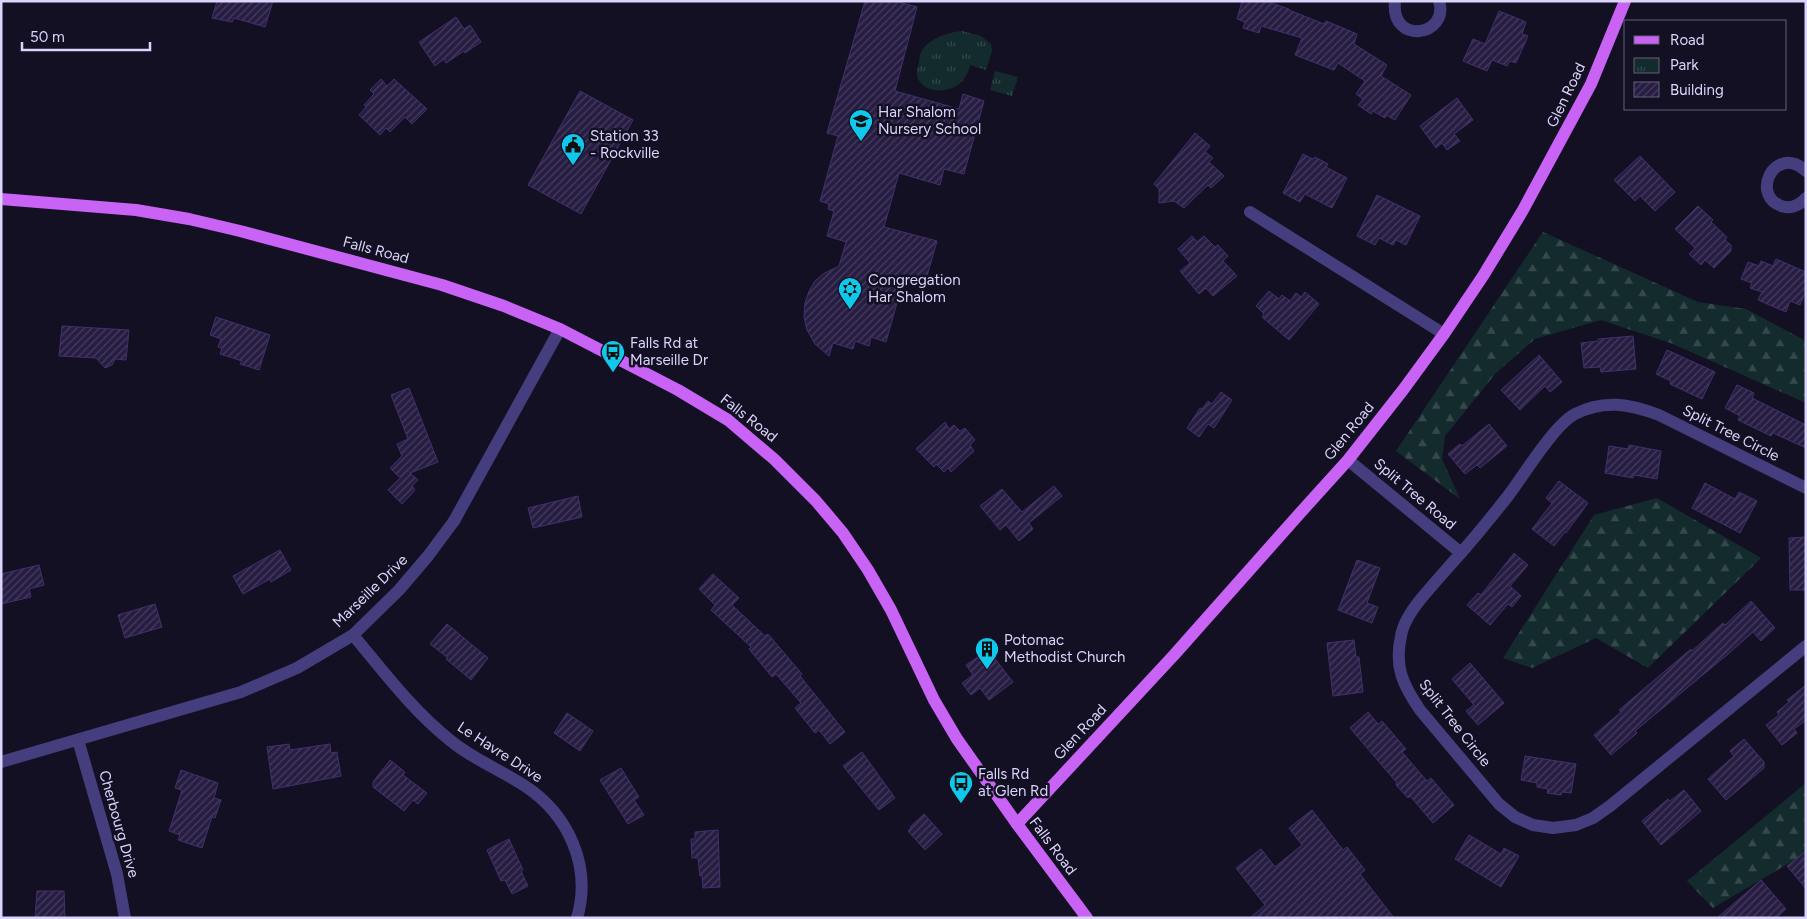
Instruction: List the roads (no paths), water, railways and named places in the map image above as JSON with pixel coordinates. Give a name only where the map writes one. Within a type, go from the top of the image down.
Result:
[{"type":"main road","name":"Glen Road","points":[[1017,824],[1180,648],[1348,460],[1403,390],[1444,334],[1524,210],[1591,84],[1625,1]]},
{"type":"main road","name":"Falls Road","points":[[1,199],[136,210],[189,219],[442,285],[504,306],[560,329],[678,390],[728,420],[774,459],[816,501],[843,533],[868,570],[891,610],[934,700],[957,739],[1086,918]]},
{"type":"street","points":[[1395,1],[1394,11],[1397,20],[1404,28],[1414,32],[1424,31],[1433,25],[1439,17],[1439,1]]},
{"type":"street","points":[[1805,200],[1794,206],[1781,206],[1771,199],[1767,187],[1769,175],[1778,166],[1790,163],[1801,167],[1806,172]]},
{"type":"street","points":[[1250,212],[1444,334]]},
{"type":"street","name":"Marseille Drive","points":[[1,762],[241,692],[297,668],[353,635],[399,590],[454,521],[560,329]]},
{"type":"street","name":"Split Tree Circle","points":[[1806,488],[1659,415],[1637,407],[1611,404],[1595,406],[1573,415],[1556,431],[1510,494],[1420,600],[1406,621],[1401,636],[1398,656],[1401,678],[1409,694],[1420,710],[1499,804],[1515,816],[1533,825],[1553,828],[1576,825],[1593,818],[1610,806],[1806,646]]},
{"type":"street","name":"Split Tree Road","points":[[1348,460],[1461,553]]},
{"type":"street","name":"Le Havre Drive","points":[[353,635],[415,710],[474,758],[525,786],[539,796],[561,820],[574,845],[581,874],[582,890],[576,918]]},
{"type":"street","name":"Cherbourg Drive","points":[[78,740],[117,874],[125,918]]},
{"type":"place","name":"Har Shalom Nursery School","points":[[861,142]]},
{"type":"place","name":"Station 33 - Rockville","points":[[573,166]]},
{"type":"place","name":"Congregation Har Shalom","points":[[850,310]]},
{"type":"place","name":"Falls Rd at Marseille Dr","points":[[613,373]]},
{"type":"place","name":"Potomac Methodist Church","points":[[987,670]]},
{"type":"place","name":"Falls Rd at Glen Rd","points":[[961,804]]}]
